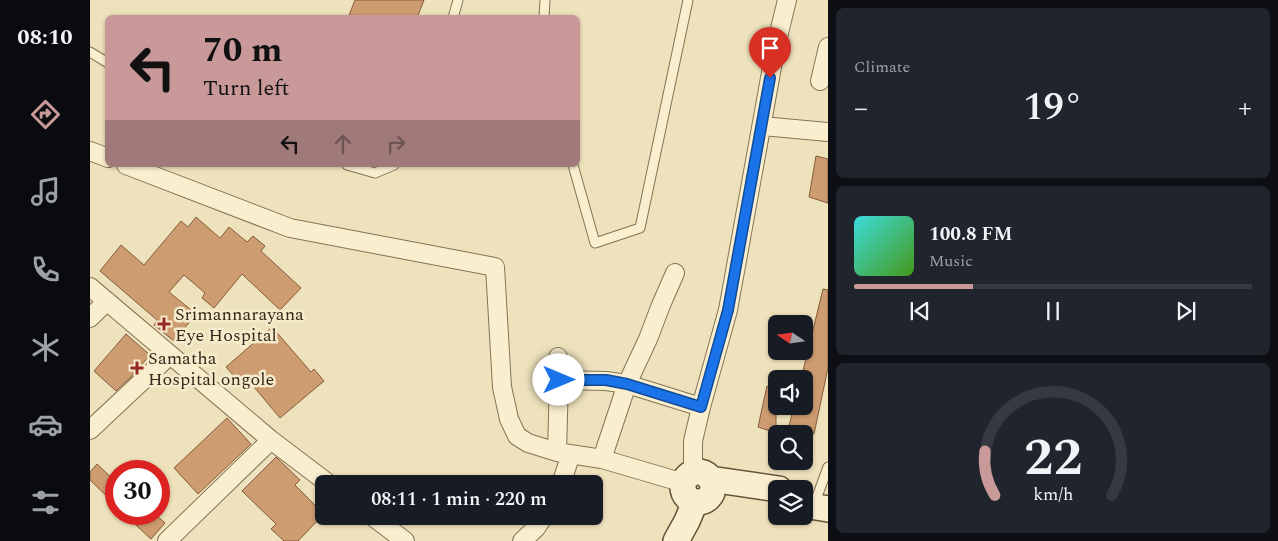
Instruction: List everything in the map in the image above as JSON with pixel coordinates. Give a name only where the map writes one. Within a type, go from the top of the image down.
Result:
[{"type":"street","points":[[676,541],[687,521],[699,486],[693,441],[728,310],[776,45],[787,0]]},
{"type":"street","points":[[820,81],[828,46]]},
{"type":"street","points":[[762,126],[828,132]]},
{"type":"street","points":[[90,151],[105,157]]},
{"type":"street","points":[[131,167],[290,228],[495,267],[502,387],[509,419],[518,436],[528,443],[564,453],[602,459],[699,486],[768,500]]},
{"type":"street","points":[[602,459],[627,384],[675,273]]},
{"type":"street","points":[[90,287],[271,440],[317,475]]},
{"type":"street","points":[[90,318],[107,301]]},
{"type":"street","points":[[90,430],[170,355]]},
{"type":"street","points":[[558,357],[564,453],[562,475]]},
{"type":"street","points":[[559,380],[606,380],[627,384],[701,407]]},
{"type":"street","points":[[167,541],[271,440]]},
{"type":"street","points":[[699,486],[768,489]]},
{"type":"street","points":[[384,525],[405,541]]},
{"type":"street","points":[[522,541],[538,525]]},
{"type":"lane","points":[[454,15],[458,0]]},
{"type":"lane","points":[[544,15],[545,0]]},
{"type":"lane","points":[[574,167],[595,244],[640,228],[688,0]]},
{"type":"lane","points":[[90,52],[105,62]]},
{"type":"lane","points":[[354,167],[375,173],[389,167]]},
{"type":"lane","points":[[816,499],[828,467]]},
{"type":"building","points":[[355,0],[424,0],[418,15],[349,15]]},
{"type":"building","points":[[816,156],[828,159],[828,203],[809,197]]},
{"type":"building","points":[[196,217],[220,238],[229,227],[247,242],[253,236],[265,246],[261,251],[301,288],[280,310],[242,274],[214,308],[202,298],[205,293],[184,275],[169,292],[196,314],[174,341],[154,325],[157,320],[100,271],[121,245],[144,265],[181,221],[188,227]]},
{"type":"building","points":[[823,289],[828,290],[828,368],[814,434],[813,425],[789,425],[792,415],[813,415],[813,370],[803,370],[806,360],[813,360],[813,330]]},
{"type":"building","points":[[272,327],[311,372],[314,369],[324,381],[280,418],[249,381],[243,386],[226,367]]},
{"type":"building","points":[[126,334],[150,355],[116,391],[94,371]]},
{"type":"building","points":[[767,386],[768,415],[776,415],[776,425],[768,425],[768,430],[758,427]]},
{"type":"building","points":[[227,418],[251,444],[198,494],[174,468]]},
{"type":"building","points":[[276,457],[300,480],[295,485],[315,505],[315,523],[298,541],[284,541],[271,529],[276,524],[242,491]]},
{"type":"building","points":[[97,464],[105,472],[105,494],[90,480],[90,472]]},
{"type":"building","points":[[136,525],[163,525],[151,539]]},
{"type":"place","name":"Srimannarayana Eye Hospital","points":[[164,324]]},
{"type":"place","name":"Samatha Hospital ongole","points":[[137,368]]},
{"type":"route","points":[[559,380],[606,380],[627,384],[701,407],[728,310],[770,78]]}]
